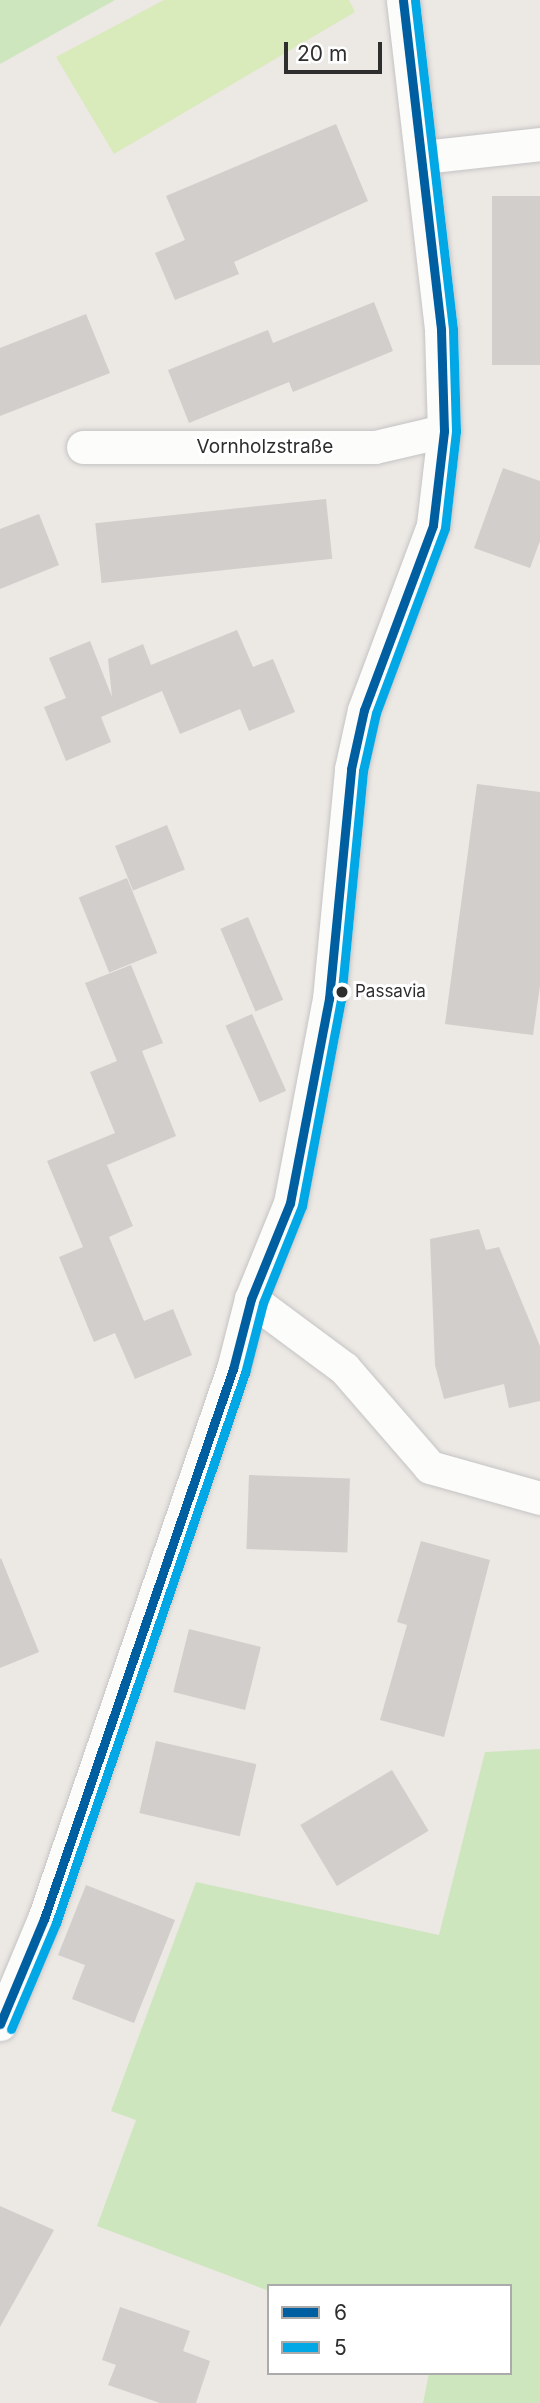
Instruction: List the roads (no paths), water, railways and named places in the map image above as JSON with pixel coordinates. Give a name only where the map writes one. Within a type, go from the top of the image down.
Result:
[{"type":"street","points":[[0,2024],[44,1919],[233,1369],[251,1299],[290,1203],[324,1024],[343,814],[356,746],[433,525],[444,431],[441,329],[403,0]]},
{"type":"street","points":[[423,156],[540,144]]},
{"type":"street","name":"Vornholzstraße","points":[[83,447],[375,447],[444,431]]},
{"type":"street","points":[[251,1299],[344,1368],[429,1467],[540,1498]]},
{"type":"place","name":"Passavia","points":[[342,992]]}]
